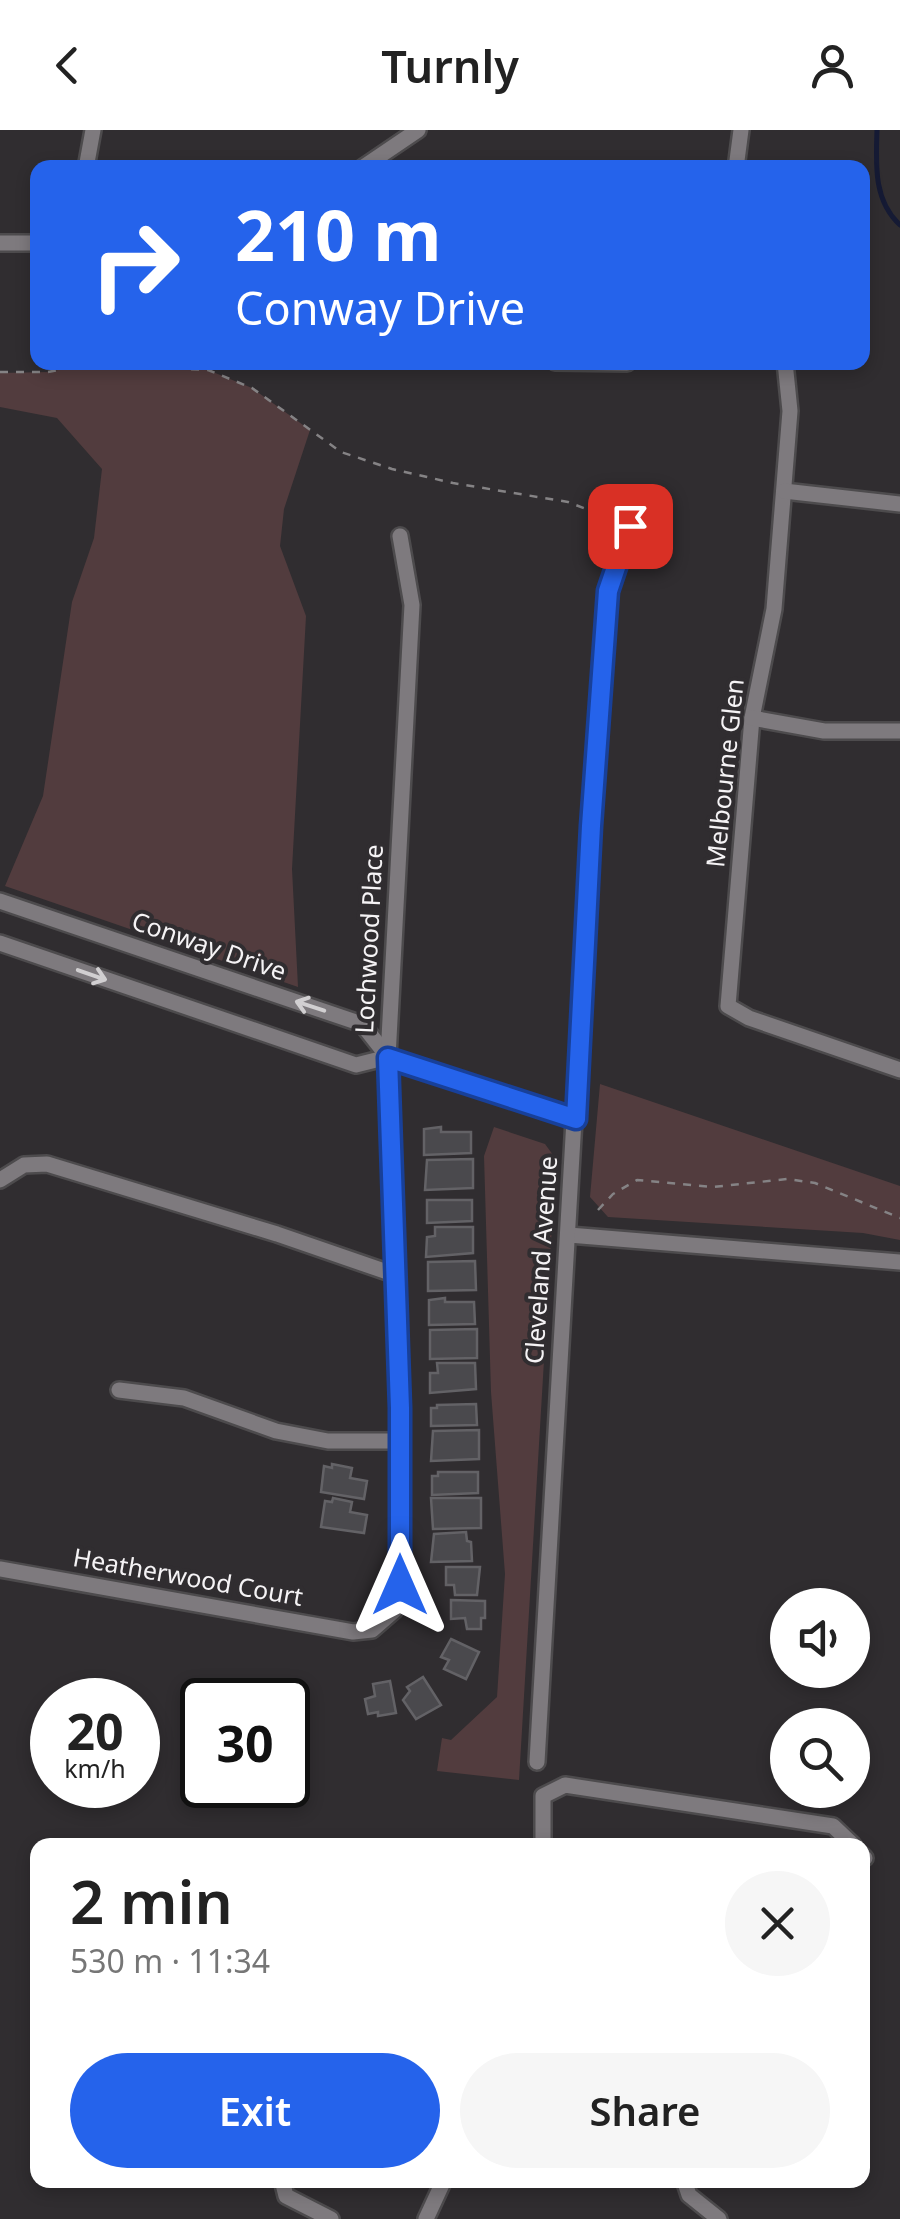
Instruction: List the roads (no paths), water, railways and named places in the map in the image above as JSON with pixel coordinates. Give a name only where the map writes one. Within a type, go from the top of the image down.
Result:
[{"type":"street","points":[[87,160],[92,130]]},
{"type":"street","points":[[374,160],[418,130]]},
{"type":"street","points":[[737,160],[741,130]]},
{"type":"street","points":[[0,243],[30,243]]},
{"type":"street","name":"Melbourne Glen","points":[[786,370],[790,412],[774,609],[752,718],[728,1006],[749,1018],[900,1070]]},
{"type":"street","points":[[784,492],[900,504]]},
{"type":"street","name":"Cleveland Avenue","points":[[536,1762],[608,591],[630,526]]},
{"type":"street","name":"Lochwood Place","points":[[400,536],[412,605],[388,1058],[400,1441],[400,1585]]},
{"type":"street","points":[[752,718],[824,731],[900,732]]},
{"type":"street","name":"Conway Drive","points":[[0,902],[362,1024],[388,1058]]},
{"type":"street","name":"Conway Drive","points":[[0,943],[356,1065],[388,1058],[576,1119]]},
{"type":"street","points":[[0,1180],[24,1166],[47,1164],[277,1234],[396,1275]]},
{"type":"street","points":[[570,1235],[900,1262]]},
{"type":"street","points":[[120,1390],[184,1398],[276,1431],[328,1441],[400,1441]]},
{"type":"street","name":"Heatherwood Court","points":[[0,1570],[353,1632],[372,1630],[395,1610],[400,1585]]},
{"type":"street","points":[[543,1838],[543,1796],[565,1785],[832,1826],[845,1838]]},
{"type":"street","points":[[284,2188],[286,2196],[331,2219]]},
{"type":"street","points":[[426,2219],[440,2188]]},
{"type":"street","points":[[687,2188],[689,2195],[720,2219]]},
{"type":"waterway","points":[[877,130],[881,193],[900,225]]}]
